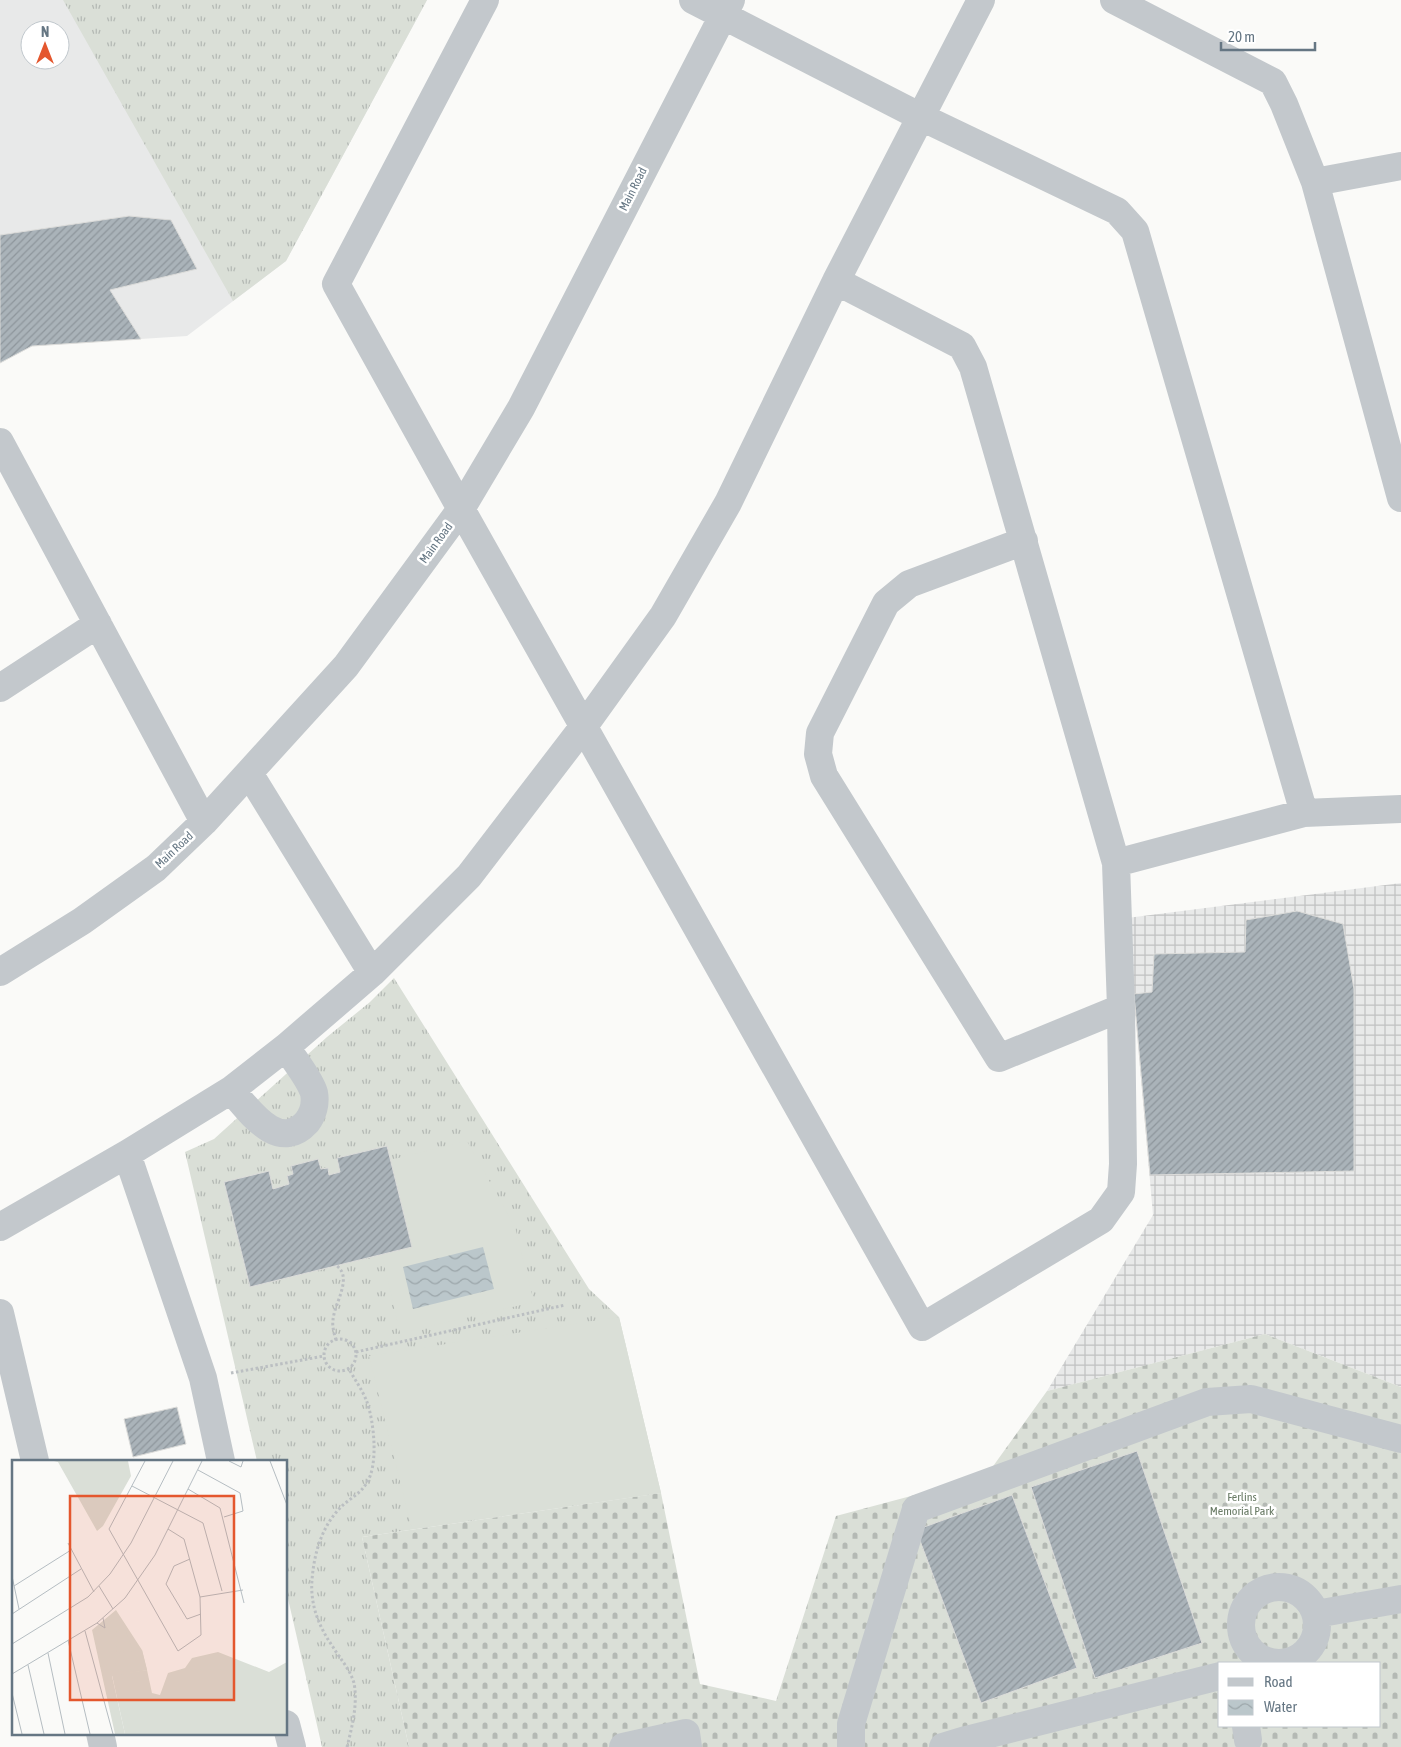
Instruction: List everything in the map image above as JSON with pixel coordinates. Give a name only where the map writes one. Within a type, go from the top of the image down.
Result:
[{"type":"street","points":[[485,0],[336,284],[922,1326],[1101,1220],[1121,1192],[1123,1164],[1121,1008],[1116,863],[973,367],[962,346],[836,281]]},
{"type":"street","points":[[693,0],[727,7],[921,117],[1117,212],[1135,231],[1304,814]]},
{"type":"street","points":[[0,1227],[127,1154],[231,1090],[286,1047],[372,973],[469,876],[584,726],[663,616],[728,503],[836,281],[981,0]]},
{"type":"street","points":[[1114,0],[1272,82],[1284,104],[1315,182],[1401,498]]},
{"type":"street","name":"Main Road","points":[[0,972],[82,921],[156,868],[204,822],[346,666],[461,508],[520,408],[727,7]]},
{"type":"street","points":[[1315,182],[1401,166]]},
{"type":"street","points":[[3,457],[98,624],[204,822]]},
{"type":"street","points":[[1024,541],[909,584],[886,603],[820,733],[818,754],[824,776],[998,1058],[1121,1008]]},
{"type":"street","points":[[0,688],[98,624]]},
{"type":"street","points":[[249,773],[372,973]]},
{"type":"street","points":[[1116,863],[1304,814],[1401,809]]},
{"type":"street","points":[[231,1090],[263,1126],[271,1130],[290,1132],[307,1122],[312,1113],[314,1092],[286,1047]]},
{"type":"street","points":[[127,1154],[203,1378],[222,1460]]},
{"type":"street","points":[[0,1313],[35,1460]]},
{"type":"street","points":[[851,1747],[851,1724],[916,1509],[1207,1402],[1251,1399],[1401,1439]]},
{"type":"street","points":[[1270,1662],[1248,1658],[1243,1637],[1242,1617],[1250,1600],[1270,1588],[1285,1587],[1304,1596],[1316,1614],[1317,1631],[1313,1643],[1306,1653],[1290,1662]]},
{"type":"street","points":[[1316,1614],[1401,1599]]},
{"type":"street","points":[[943,1747],[1218,1677]]},
{"type":"street","points":[[288,1732],[292,1747]]},
{"type":"street","points":[[623,1747],[686,1733],[688,1747]]},
{"type":"street","points":[[100,1734],[103,1747]]},
{"type":"path","points":[[336,1340],[333,1320],[344,1282],[343,1272],[337,1266]]},
{"type":"path","points":[[356,1352],[565,1305]]},
{"type":"path","points":[[336,1340],[346,1340],[351,1343],[356,1352],[355,1363],[344,1371],[333,1369],[329,1366],[324,1356],[329,1344],[336,1340]]},
{"type":"path","points":[[203,1378],[324,1356]]},
{"type":"path","points":[[347,1747],[354,1711],[354,1683],[349,1670],[333,1649],[318,1623],[314,1608],[312,1582],[320,1540],[330,1519],[360,1492],[372,1472],[373,1444],[370,1415],[367,1402],[349,1369]]},
{"type":"shaded area","points":[[0,0],[427,0],[286,261],[187,336],[32,346],[0,363]]},
{"type":"shaded area","points":[[1401,883],[1401,1387],[1265,1334],[1047,1391],[1153,1215],[1127,918]]},
{"type":"green space","points":[[63,0],[427,0],[286,261],[233,301]]},
{"type":"green space","points":[[394,978],[589,1289],[619,1317],[661,1493],[362,1537],[409,1747],[322,1747],[288,1599],[288,1460],[257,1460],[185,1152],[214,1139],[327,1037],[370,1002]]},
{"type":"green space","points":[[467,1141],[515,1227],[534,1302],[400,1333],[382,1255],[412,1247],[390,1160]]},
{"type":"green space","points":[[619,1317],[661,1493],[412,1529],[369,1356]]},
{"type":"green space","name":"Ferlins Memorial Park","points":[[1265,1334],[1401,1387],[1401,1747],[409,1747],[362,1537],[661,1493],[700,1684],[776,1701],[836,1516],[986,1476],[1047,1391]]},
{"type":"water","points":[[483,1247],[494,1289],[413,1309],[403,1267]]},
{"type":"building","points":[[129,216],[171,220],[197,269],[110,290],[141,339],[32,346],[0,363],[0,235]]},
{"type":"building","points":[[1297,911],[1343,924],[1354,989],[1354,1171],[1150,1175],[1134,994],[1152,992],[1154,954],[1245,952],[1246,920]]},
{"type":"building","points":[[387,1146],[412,1247],[250,1287],[224,1182],[269,1171],[273,1189],[289,1184],[287,1176],[293,1174],[291,1166],[318,1159],[321,1169],[328,1168],[329,1175],[340,1172],[337,1158]]},
{"type":"building","points":[[177,1407],[186,1444],[133,1457],[124,1419]]},
{"type":"building","points":[[1137,1451],[1202,1643],[1095,1678],[1031,1487]]},
{"type":"building","points":[[1012,1495],[1077,1668],[981,1703],[916,1530]]}]
